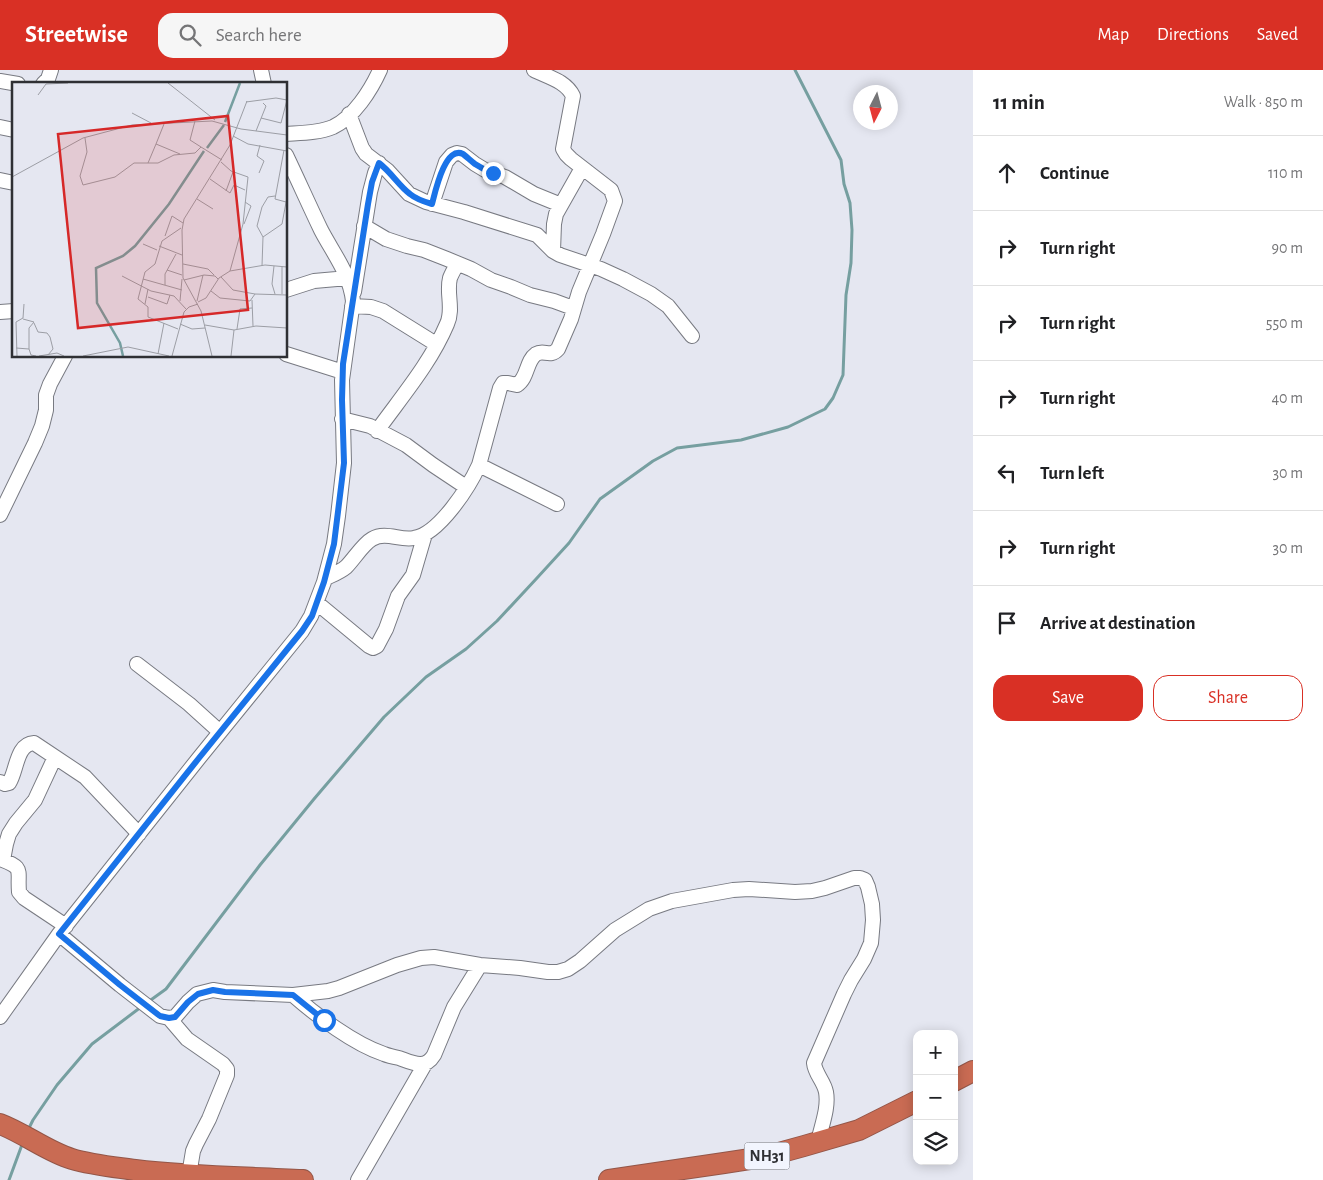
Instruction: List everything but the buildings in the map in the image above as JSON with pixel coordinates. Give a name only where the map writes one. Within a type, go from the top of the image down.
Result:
[{"type":"highway","points":[[958,1079],[973,1071]]},
{"type":"highway","name":"NH31","points":[[609,1180],[764,1156],[859,1130],[913,1103]]},
{"type":"highway","points":[[5,1126],[64,1156],[92,1180]]},
{"type":"highway","points":[[64,1156],[112,1167],[189,1175],[303,1180]]},
{"type":"street","points":[[45,82],[52,70]]},
{"type":"street","points":[[288,134],[324,130],[335,126],[366,96],[380,70]]},
{"type":"street","points":[[326,578],[345,568],[372,539],[380,536],[414,538],[425,534],[439,523],[466,487],[479,465],[500,388],[504,383],[517,384],[521,382],[535,355],[540,352],[555,353],[571,319],[578,292],[615,201],[611,190],[566,154],[563,148],[574,96],[570,89],[565,84],[534,70]]},
{"type":"street","points":[[349,114],[366,154],[387,170],[409,194],[432,204],[537,235],[553,251],[560,255],[623,279],[650,294],[668,306],[692,336]]},
{"type":"street","points":[[432,204],[446,162],[452,155],[457,153],[462,154],[485,170],[504,177],[534,194],[561,205]]},
{"type":"street","points":[[288,159],[321,230],[348,278],[353,303]]},
{"type":"street","points":[[0,1017],[63,930],[307,625],[317,603],[326,578],[334,544],[343,472],[342,372],[364,226],[372,182],[379,163]]},
{"type":"street","points":[[553,251],[556,214],[582,168]]},
{"type":"street","points":[[364,226],[386,239],[424,250],[491,280],[530,295],[573,308]]},
{"type":"street","points":[[377,431],[417,377],[448,323],[451,303],[450,277],[457,264]]},
{"type":"street","points":[[288,289],[314,282],[348,278]]},
{"type":"street","points":[[353,303],[383,311],[436,344]]},
{"type":"street","points":[[288,355],[342,372]]},
{"type":"street","points":[[0,515],[35,443],[46,410],[46,395],[64,358]]},
{"type":"street","points":[[342,419],[361,423],[406,445],[433,466],[466,487]]},
{"type":"street","points":[[479,465],[557,504]]},
{"type":"street","points":[[317,603],[369,646],[373,648],[377,646],[386,629],[398,596],[413,575],[425,534]]},
{"type":"street","points":[[137,664],[189,704],[220,732]]},
{"type":"street","points":[[0,782],[9,783],[23,748],[34,743],[85,777],[139,834]]},
{"type":"street","points":[[56,757],[35,800],[9,834],[1,860],[14,865],[18,870],[20,876],[19,892],[24,898],[63,930],[120,985],[164,1017],[187,1039],[223,1064],[227,1069],[224,1086],[193,1151],[189,1175]]},
{"type":"street","points":[[164,1017],[175,1017],[198,994],[213,990],[293,995],[313,993],[339,988],[397,965],[421,958],[434,957],[480,965],[558,972],[568,969],[580,961],[615,930],[649,909],[672,901],[733,890],[812,891],[854,878],[860,878],[865,880],[868,886],[872,904],[871,943],[844,994],[814,1063],[823,1084],[826,1098],[818,1142]]},
{"type":"street","points":[[358,1180],[425,1064],[434,1055],[454,1007],[480,965]]},
{"type":"street","points":[[293,995],[324,1020],[364,1046],[385,1055],[418,1064],[425,1064]]},
{"type":"waterway","points":[[148,1002],[166,989],[260,865],[384,717],[426,677],[466,649],[497,621],[569,543],[600,499],[653,461],[677,448],[741,440],[788,427],[825,409],[833,398],[843,375],[846,295],[851,263],[852,230],[850,203],[844,184],[841,160],[795,70]]},
{"type":"waterway","points":[[28,1130],[57,1085],[92,1044],[141,1007]]},
{"type":"waterway","points":[[9,1180],[23,1142]]},
{"type":"route","points":[[324,1020],[293,995],[213,990],[198,994],[175,1017],[160,1016],[59,934],[307,625],[312,616],[324,582],[334,544],[344,463],[343,364],[364,226],[372,182],[379,163],[409,194],[432,204],[446,162],[452,155],[462,154],[475,164],[493,173]]}]
